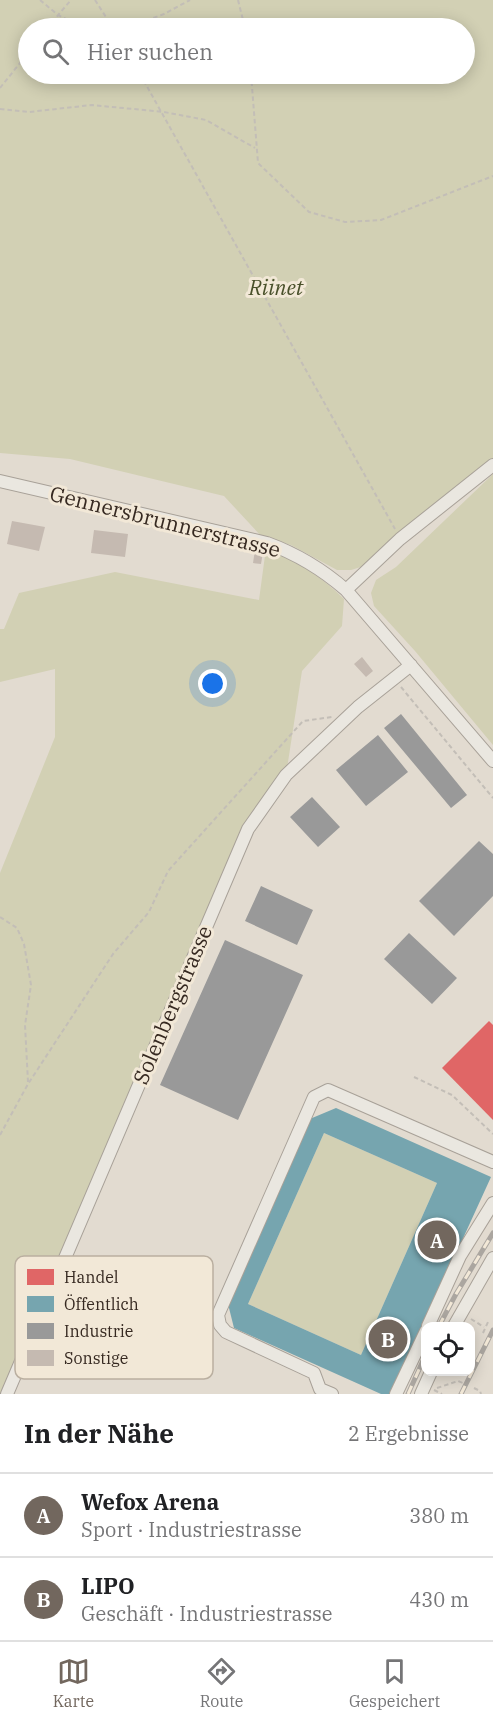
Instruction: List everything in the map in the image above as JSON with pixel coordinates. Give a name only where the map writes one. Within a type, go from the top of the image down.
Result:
[{"type":"street","points":[[346,590],[400,539],[493,465]]},
{"type":"street","name":"Gennersbrunnerstrasse","points":[[0,481],[267,543],[300,557],[346,590],[493,761]]},
{"type":"street","name":"Solenbergstrasse","points":[[66,1256],[248,829],[286,775],[350,714],[411,665]]},
{"type":"street","points":[[332,1394],[320,1389],[314,1373],[226,1332],[220,1325],[218,1316],[314,1097],[328,1090],[493,1162]]},
{"type":"street","points":[[430,1322],[460,1256],[493,1203]]},
{"type":"street","points":[[456,1322],[493,1258]]},
{"type":"street","points":[[396,1394],[421,1342]]},
{"type":"street","name":"Solenbergstrasse","points":[[7,1394],[15,1375]]},
{"type":"street","points":[[421,1394],[430,1376]]},
{"type":"path","points":[[40,0],[64,18]]},
{"type":"path","points":[[55,18],[71,0]]},
{"type":"path","points":[[95,0],[107,18]]},
{"type":"path","points":[[153,18],[190,0]]},
{"type":"path","points":[[238,0],[242,18]]},
{"type":"path","points":[[0,88],[18,66]]},
{"type":"path","points":[[146,84],[164,112],[400,539]]},
{"type":"path","points":[[252,84],[255,148],[258,163],[309,212],[345,222],[381,220],[493,176]]},
{"type":"path","points":[[0,109],[29,112],[92,105],[164,112],[206,120],[255,148]]},
{"type":"path","points":[[394,678],[493,798]]},
{"type":"path","points":[[0,1135],[28,1084],[114,954],[150,912],[168,871],[303,721],[350,714]]},
{"type":"path","points":[[0,917],[17,928],[24,944],[31,985],[25,1025],[28,1084]]},
{"type":"path","points":[[414,1077],[452,1095],[493,1134]]},
{"type":"path","points":[[470,1318],[484,1327]]},
{"type":"path","points":[[483,1333],[488,1322]]},
{"type":"path","points":[[438,1387],[458,1381],[463,1383]]},
{"type":"path","points":[[474,1388],[481,1394]]},
{"type":"path","points":[[436,1391],[442,1394]]},
{"type":"green space","name":"Riinet","points":[[0,0],[493,0],[493,465],[364,566],[351,570],[337,570],[291,545],[261,536],[224,496],[70,459],[0,453]]},
{"type":"green space","points":[[493,474],[493,745],[415,651],[374,606],[371,593],[376,580],[396,567]]},
{"type":"green space","points":[[266,548],[308,570],[344,599],[342,626],[302,671],[286,775],[248,829],[66,1256],[15,1256],[15,1375],[7,1394],[0,1394],[0,873],[55,737],[55,669],[0,682],[0,629],[4,629],[19,593],[115,572],[259,600]]},
{"type":"green space","points":[[324,1133],[437,1183],[361,1355],[248,1304]]},
{"type":"building: Handel","points":[[489,1021],[493,1025],[493,1120],[442,1068]]},
{"type":"building: Öffentlich","points":[[336,1108],[491,1177],[425,1322],[421,1322],[421,1330],[392,1394],[381,1394],[234,1328],[226,1296],[305,1121]],"holes":[[[324,1133],[437,1183],[361,1355],[248,1304]]]},
{"type":"building: Industrie","points":[[401,714],[467,795],[451,808],[384,728]]},
{"type":"building: Industrie","points":[[378,735],[408,772],[366,806],[336,770]]},
{"type":"building: Industrie","points":[[312,797],[340,827],[318,847],[290,817]]},
{"type":"building: Industrie","points":[[479,841],[493,854],[493,896],[454,936],[419,901]]},
{"type":"building: Industrie","points":[[261,886],[313,910],[297,945],[245,921]]},
{"type":"building: Industrie","points":[[409,933],[457,978],[432,1004],[384,959]]},
{"type":"building: Industrie","points":[[225,940],[303,975],[238,1120],[160,1085]]},
{"type":"building: Sonstige","points":[[12,521],[45,527],[39,551],[7,544]]},
{"type":"building: Sonstige","points":[[94,530],[128,534],[125,557],[91,553]]},
{"type":"building: Sonstige","points":[[255,550],[263,552],[261,564],[253,563]]},
{"type":"building: Sonstige","points":[[362,657],[373,671],[366,677],[354,664]]},
{"type":"railway","points":[[441,1322],[493,1233]]},
{"type":"railway","points":[[461,1394],[493,1330]]},
{"type":"railway","points":[[408,1394],[421,1365]]},
{"type":"place","name":"Wefox Arena","points":[[437,1240]]},
{"type":"place","name":"LIPO","points":[[388,1339]]}]
